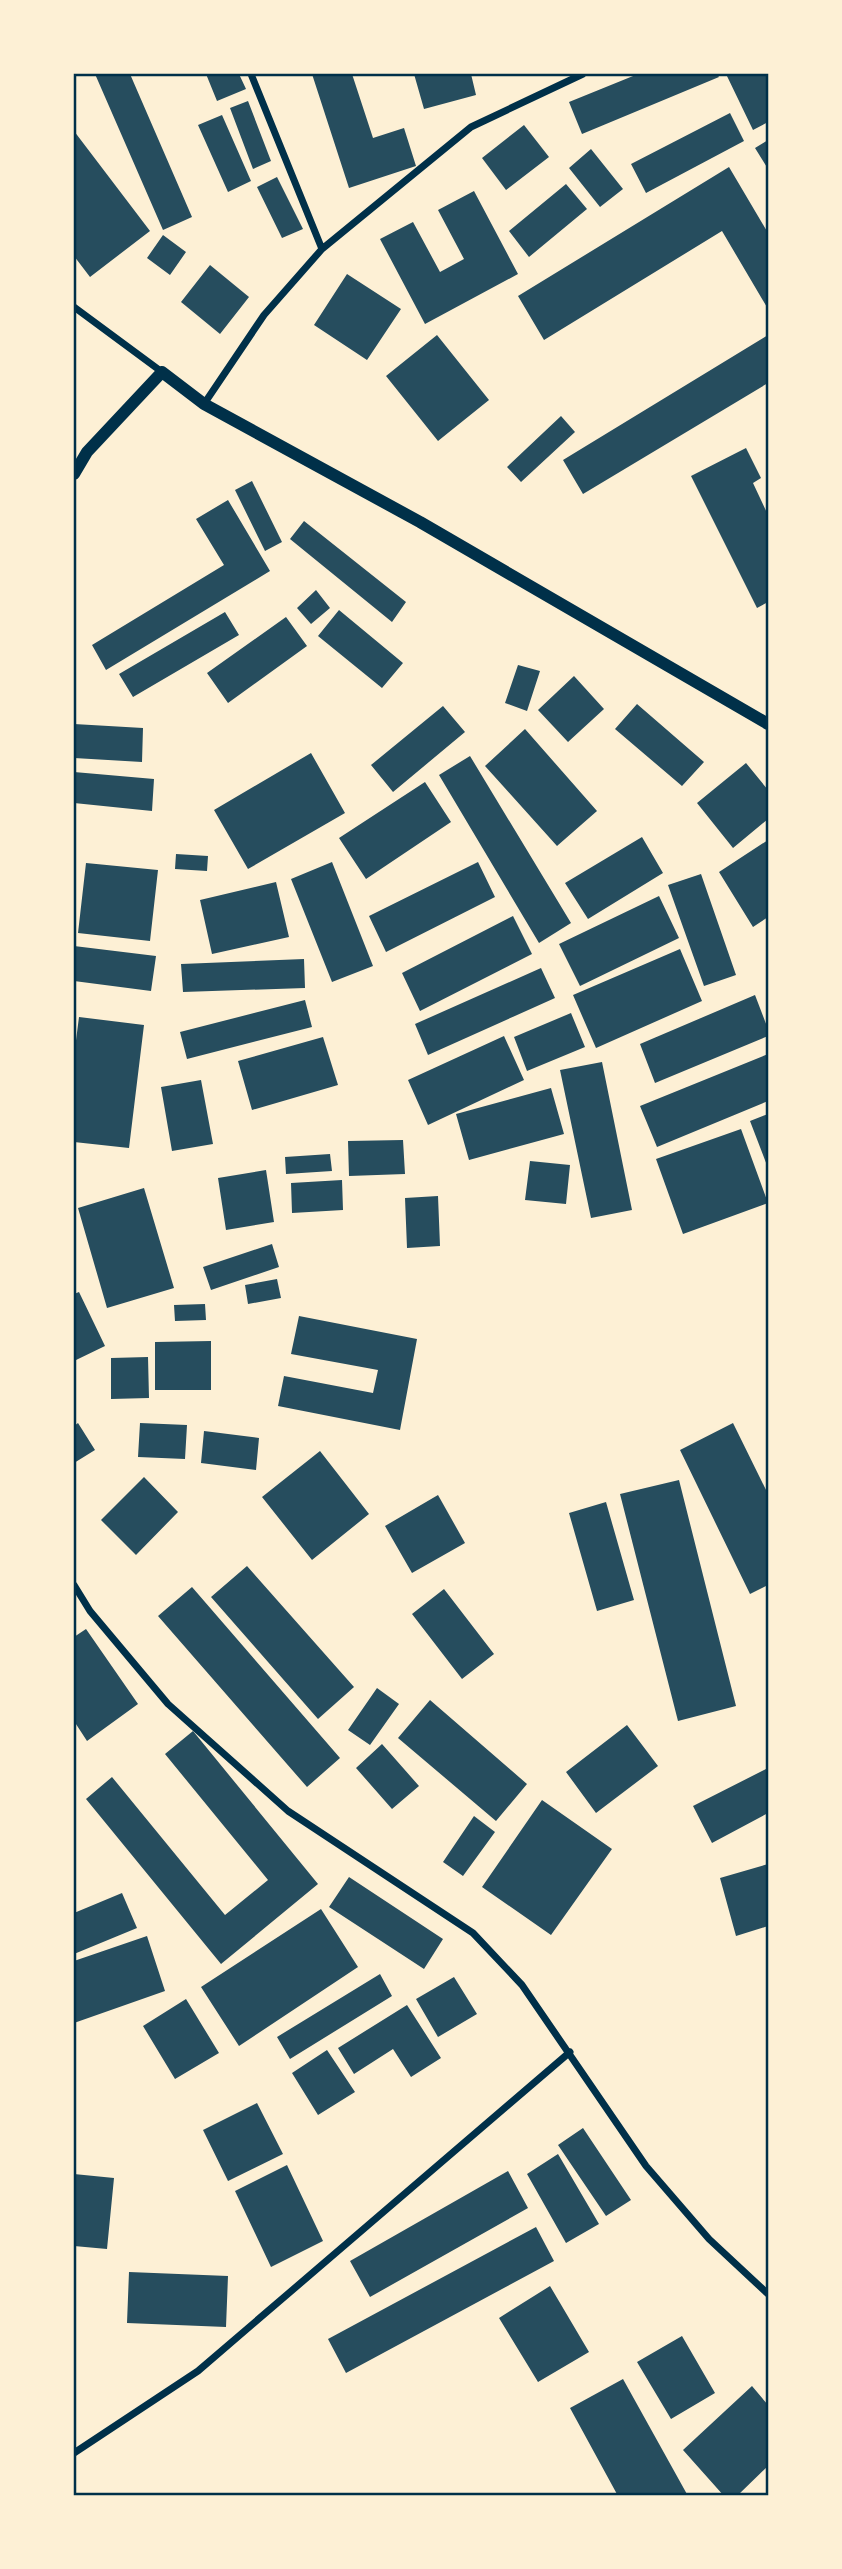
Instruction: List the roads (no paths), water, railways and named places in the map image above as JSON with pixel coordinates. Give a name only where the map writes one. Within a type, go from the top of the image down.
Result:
[{"type":"street","points":[[250,74],[322,249]]},
{"type":"street","points":[[204,404],[264,316],[322,249],[471,127],[583,74]]},
{"type":"street","points":[[74,307],[204,404],[420,522],[768,724]]},
{"type":"street","points":[[74,474],[87,452],[162,372]]},
{"type":"street","points":[[74,1585],[90,1611],[168,1704],[288,1811],[473,1933],[522,1985],[646,2166],[709,2239],[768,2294]]},
{"type":"street","points":[[74,2453],[198,2371],[570,2052]]}]
